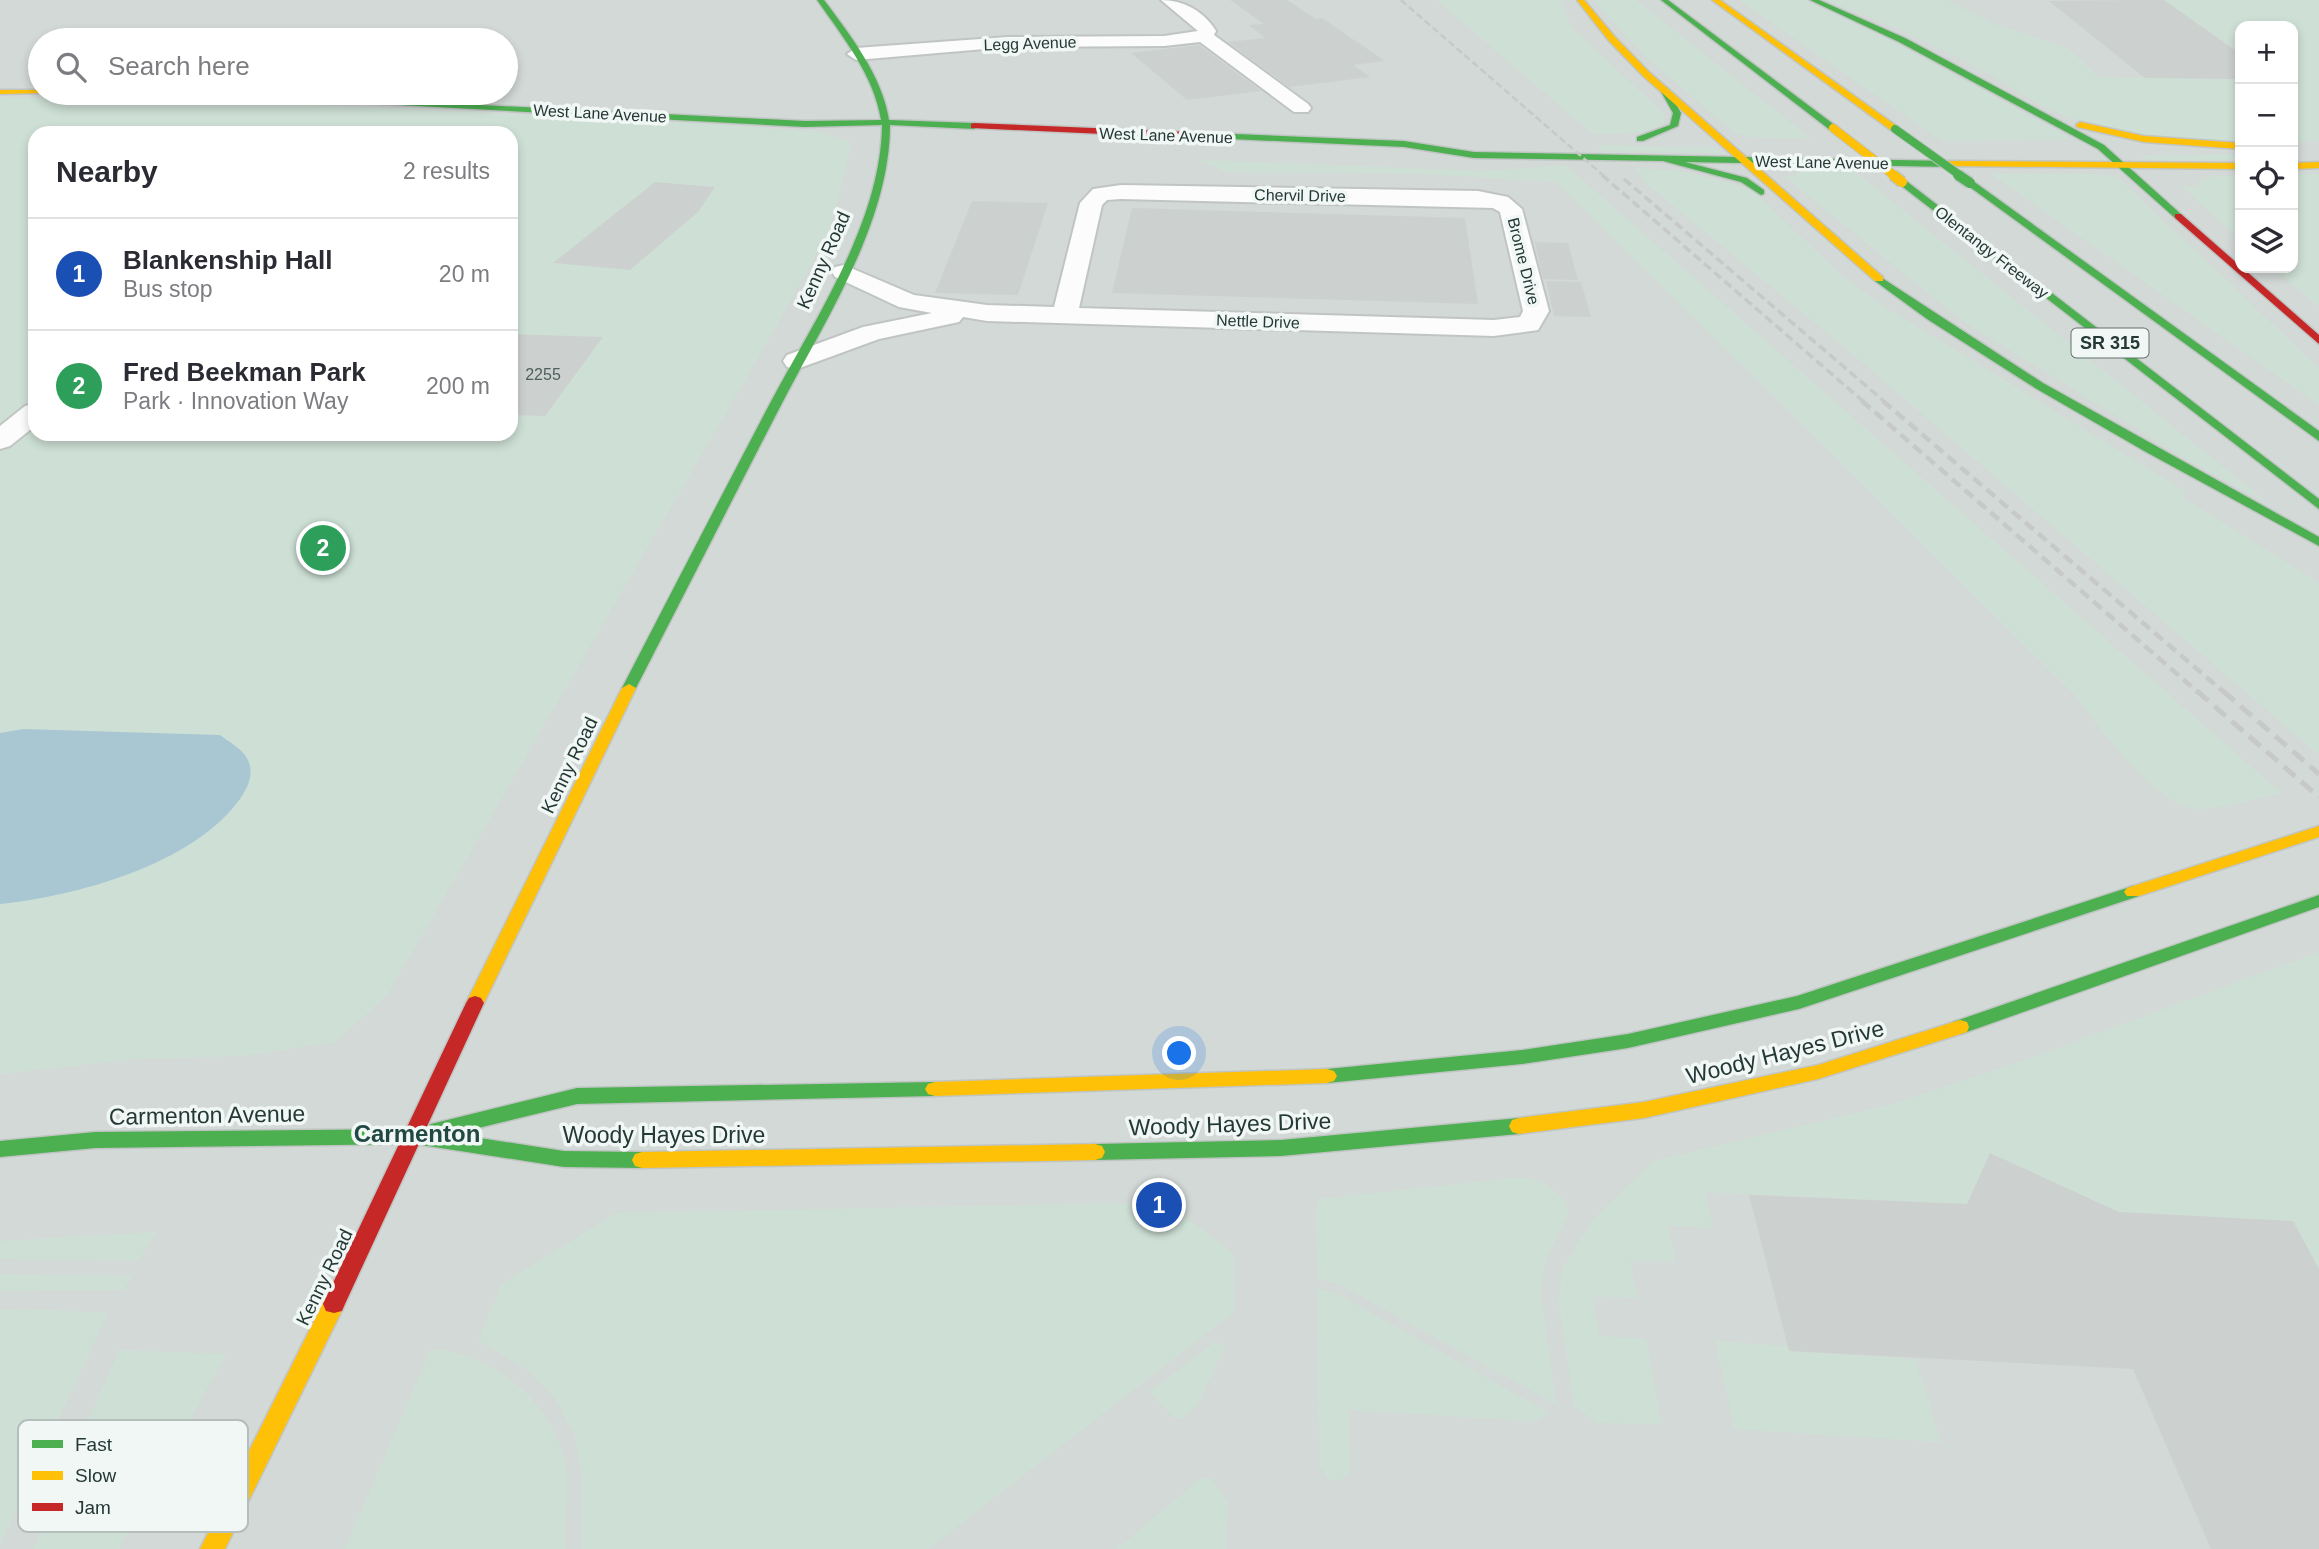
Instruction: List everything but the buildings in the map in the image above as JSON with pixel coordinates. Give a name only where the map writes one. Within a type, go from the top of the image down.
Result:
[{"type":"main road","name":"Kenny Road","points":[[248,1476],[415,1136],[471,1011],[625,696],[844,272],[875,192],[884,153],[886,122],[856,54],[820,0]]},
{"type":"main road","points":[[1580,0],[1617,44],[1807,221]]},
{"type":"main road","name":"Olentangy Freeway","points":[[1664,0],[2319,505]]},
{"type":"main road","name":"SR 315","points":[[1714,0],[2319,437]]},
{"type":"main road","points":[[1813,0],[1902,40],[2101,147],[2319,341]]},
{"type":"main road","points":[[0,77],[28,78]]},
{"type":"main road","name":"West Lane Avenue","points":[[1663,88],[1677,113],[1674,126],[1633,139],[1749,143]]},
{"type":"main road","points":[[0,92],[28,92]]},
{"type":"main road","name":"West Lane Avenue","points":[[518,94],[807,109],[886,122]]},
{"type":"main road","points":[[2023,103],[2082,126],[2110,132],[2176,143],[2235,146]]},
{"type":"main road","name":"West Lane Avenue","points":[[439,105],[805,124],[886,122],[1404,144],[1474,155],[2123,167],[2235,166]]},
{"type":"main road","name":"West Lane Avenue","points":[[1404,144],[1465,137]]},
{"type":"main road","name":"West Lane Avenue","points":[[1799,144],[1953,145]]},
{"type":"main road","points":[[2061,146],[2235,146]]},
{"type":"main road","points":[[1665,159],[1744,180],[1807,221],[1895,291],[2045,388],[2154,454],[2319,542]]},
{"type":"main road","points":[[2298,166],[2319,165]]},
{"type":"main road","name":"Woody Hayes Drive","points":[[415,1136],[577,1096],[1041,1087],[1352,1075],[1522,1057],[1628,1041],[1799,1002],[2319,831]]},
{"type":"main road","name":"Woody Hayes Drive","points":[[415,1136],[564,1159],[605,1161],[1281,1147],[1465,1133],[1644,1110],[1818,1072],[1976,1022],[2319,901]]},
{"type":"main road","name":"Carmenton Avenue","points":[[0,1149],[95,1139],[415,1136]]},
{"type":"main road","name":"Kenny Road","points":[[212,1549],[220,1532]]},
{"type":"street","points":[[1169,0],[1204,26],[1208,31],[1204,36],[1301,108]]},
{"type":"street","name":"Legg Avenue","points":[[856,54],[1008,43],[1164,41],[1204,36]]},
{"type":"street","name":"Chervil Drive","points":[[1065,315],[1091,203],[1101,194],[1134,192],[1478,198],[1500,202]]},
{"type":"street","name":"Brome Drive","points":[[1500,202],[1511,209],[1533,299],[1536,312],[1529,324]]},
{"type":"street","name":"Nettle Drive","points":[[844,272],[908,302],[987,313],[1494,328],[1529,324]]},
{"type":"street","name":"Nettle Drive","points":[[797,361],[909,323],[987,313]]},
{"type":"street","points":[[0,440],[28,418]]},
{"type":"shaded area","points":[[0,0],[2319,0],[2319,1549],[0,1549]]},
{"type":"green space","points":[[1437,0],[1559,0],[1573,29],[1661,111],[1665,117],[1663,124],[1641,133],[1593,134]]},
{"type":"green space","points":[[1593,0],[1636,0],[1811,139],[1748,137],[1735,133],[1644,55]]},
{"type":"green space","points":[[1739,0],[1804,0],[1896,43],[2072,139],[1942,141]]},
{"type":"green space","points":[[1826,0],[1947,0],[1996,25],[2068,48],[2098,77],[2235,79],[2235,141],[2195,140],[2127,132],[2061,114],[1934,45]]},
{"type":"green space","points":[[2163,0],[2319,0],[2319,141],[2298,141],[2298,21],[2235,21],[2235,49]]},
{"type":"green space","points":[[0,97],[28,98],[28,105],[314,105],[657,121],[820,132],[848,141],[851,146],[830,229],[387,995],[335,1042],[242,1056],[134,1059],[0,1074]]},
{"type":"green space","points":[[1596,145],[1715,148],[1726,153],[1602,151]]},
{"type":"green space","points":[[2227,154],[2235,155],[2235,160],[2154,160],[2135,156]]},
{"type":"green space","points":[[1201,160],[1484,171],[1565,165],[2281,793],[2200,809],[2184,806],[2148,781],[2113,744],[2074,694],[1557,182],[1425,174],[1225,172]]},
{"type":"green space","points":[[1635,168],[1682,171],[1751,189],[1842,276],[1880,304],[2186,492],[2180,496],[2319,583],[2319,755],[1848,350],[1647,184]]},
{"type":"green space","points":[[1799,171],[1854,171],[2268,503],[2193,463],[1963,321],[1784,176],[1795,176]]},
{"type":"green space","points":[[1990,173],[2096,174],[2117,177],[2319,368],[2319,405]]},
{"type":"green space","points":[[2319,174],[2319,307],[2280,273],[2298,273],[2298,175]]},
{"type":"green space","points":[[2235,175],[2235,235],[2182,186],[2197,187],[2200,181],[2210,177]]},
{"type":"green space","points":[[2319,952],[2319,1269],[2293,1221],[2119,1212],[1990,1153],[1967,1204],[1705,1192],[1713,1228],[1668,1225],[1675,1261],[1630,1260],[1637,1298],[1592,1296],[1599,1336],[1646,1339],[1661,1424],[1597,1423],[1574,1405],[1559,1303],[1562,1269],[1593,1220],[1654,1161],[1897,1103],[2023,1061]]},
{"type":"green space","points":[[1523,1177],[1552,1188],[1562,1198],[1569,1213],[1545,1260],[1541,1296],[1556,1404],[1341,1285],[1317,1279],[1316,1206],[1320,1199]]},
{"type":"green space","points":[[1184,1202],[1184,1216],[1233,1253],[1234,1312],[928,1549],[583,1549],[583,1483],[575,1435],[553,1395],[528,1370],[478,1340],[502,1284],[617,1213]]},
{"type":"green space","points":[[156,1232],[139,1260],[0,1259],[0,1241]]},
{"type":"green space","points":[[0,1274],[132,1276],[124,1290],[0,1291]]},
{"type":"green space","points":[[1317,1288],[1337,1294],[1549,1413],[1536,1421],[1349,1410],[1350,1474],[1337,1481],[1328,1479],[1320,1466]]},
{"type":"green space","points":[[0,1310],[108,1313],[58,1420],[18,1420],[18,1506],[0,1544]]},
{"type":"green space","points":[[1216,1341],[1225,1347],[1197,1405],[1181,1419],[1173,1417],[1150,1392]]},
{"type":"green space","points":[[1716,1341],[1788,1346],[1790,1351],[1915,1359],[1941,1442],[1734,1429]]},
{"type":"green space","points":[[431,1349],[475,1359],[495,1370],[514,1383],[545,1417],[556,1437],[566,1469],[566,1549],[345,1549]]},
{"type":"green space","points":[[119,1350],[226,1354],[190,1420],[89,1420]]},
{"type":"green space","points":[[1210,1478],[1228,1503],[1226,1549],[1117,1549],[1200,1479]]},
{"type":"green space","points":[[40,1532],[128,1532],[119,1549],[33,1549]]},
{"type":"water","points":[[23,729],[220,735],[245,755],[250,767],[250,778],[240,799],[219,822],[193,842],[163,859],[97,885],[63,894],[0,904],[0,733]]},
{"type":"railway","points":[[1401,0],[1604,176]]},
{"type":"railway","points":[[1602,175],[1864,402]]},
{"type":"railway","points":[[1624,179],[1885,402]]},
{"type":"railway","points":[[1862,401],[2199,693]]},
{"type":"railway","points":[[1883,401],[2225,693]]},
{"type":"railway","points":[[2197,691],[2319,797]]},
{"type":"railway","points":[[2223,691],[2319,774]]},
{"type":"traffic: fast","points":[[629,688],[828,306],[863,231],[876,194],[884,158],[884,111],[861,60],[820,0]]},
{"type":"traffic: fast","points":[[1664,0],[1833,128]]},
{"type":"traffic: fast","points":[[1813,0],[1902,40],[2101,147],[2178,216]]},
{"type":"traffic: fast","points":[[1640,139],[1674,126],[1677,113],[1663,88]]},
{"type":"traffic: fast","points":[[438,105],[805,124],[886,122],[974,126]]},
{"type":"traffic: fast","points":[[1895,129],[1970,183]]},
{"type":"traffic: fast","points":[[1212,136],[1404,144],[1474,155],[1950,164]]},
{"type":"traffic: fast","points":[[1665,159],[1744,180],[1761,192]]},
{"type":"traffic: fast","points":[[1902,182],[2319,505]]},
{"type":"traffic: fast","points":[[1970,183],[2319,437]]},
{"type":"traffic: fast","points":[[1879,279],[2039,386],[2319,542]]},
{"type":"traffic: fast","points":[[1327,1076],[1522,1057],[1628,1041],[1799,1002],[2133,892]]},
{"type":"traffic: fast","points":[[1960,1027],[2319,901]]},
{"type":"traffic: fast","points":[[431,1132],[577,1096],[935,1089]]},
{"type":"traffic: fast","points":[[1095,1152],[1281,1148],[1519,1126]]},
{"type":"traffic: fast","points":[[0,1149],[95,1140],[415,1136],[564,1159],[642,1160]]},
{"type":"traffic: slow","points":[[1580,0],[1612,39],[1647,75],[1879,279]]},
{"type":"traffic: slow","points":[[1715,0],[1895,129]]},
{"type":"traffic: slow","points":[[0,92],[28,92]]},
{"type":"traffic: slow","points":[[2080,125],[2144,139],[2235,146]]},
{"type":"traffic: slow","points":[[1833,128],[1902,182]]},
{"type":"traffic: slow","points":[[1950,164],[2235,166]]},
{"type":"traffic: slow","points":[[2298,166],[2319,165]]},
{"type":"traffic: slow","points":[[475,1003],[629,688]]},
{"type":"traffic: slow","points":[[2133,892],[2319,831]]},
{"type":"traffic: slow","points":[[1519,1126],[1644,1110],[1818,1072],[1960,1027]]},
{"type":"traffic: slow","points":[[935,1089],[1327,1076]]},
{"type":"traffic: slow","points":[[642,1160],[1095,1152]]},
{"type":"traffic: slow","points":[[248,1477],[334,1304]]},
{"type":"traffic: slow","points":[[212,1549],[220,1532]]},
{"type":"traffic: jam","points":[[974,126],[1212,136]]},
{"type":"traffic: jam","points":[[2178,216],[2319,341]]},
{"type":"traffic: jam","points":[[334,1304],[475,1003]]},
{"type":"place","name":"Fred Beekman Park","points":[[323,548]]},
{"type":"place","name":"Blankenship Hall","points":[[1159,1205]]},
{"type":"district","name":"Carmenton","points":[[417,1134]]}]
